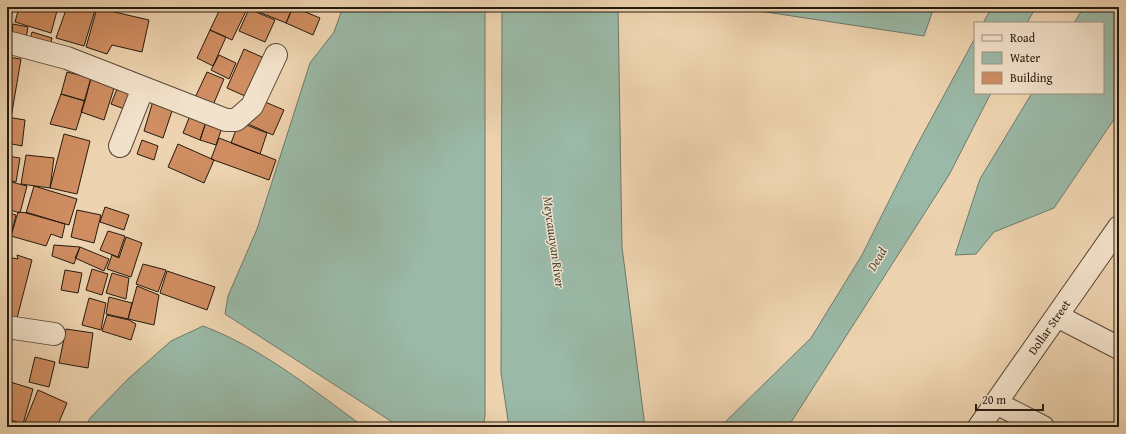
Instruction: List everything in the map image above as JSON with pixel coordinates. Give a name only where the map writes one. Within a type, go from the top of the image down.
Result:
[{"type":"street","points":[[7,42],[67,58],[226,120],[236,120],[252,106],[276,55]]},
{"type":"street","points":[[120,146],[143,88]]},
{"type":"street","name":"Dollar Street","points":[[979,427],[1057,316],[1113,248],[1119,227]]},
{"type":"street","points":[[1057,316],[1119,348]]},
{"type":"street","points":[[7,327],[54,334]]},
{"type":"street","points":[[996,403],[1043,427]]},
{"type":"water","points":[[343,7],[485,7],[485,416],[483,427],[400,427],[225,314],[228,296],[257,229],[310,63],[334,32]]},
{"type":"water","name":"Meycauayan River","points":[[502,7],[618,7],[622,247],[645,427],[509,427],[501,373]]},
{"type":"water","points":[[733,7],[934,7],[924,36]]},
{"type":"water","points":[[992,7],[1036,7],[1028,22],[984,22]]},
{"type":"water","points":[[1084,7],[1119,7],[1119,112],[1054,208],[994,232],[976,254],[955,255],[980,179],[1031,94],[1104,94],[1104,22],[1075,22]]},
{"type":"water","name":"Dead","points":[[974,40],[974,94],[990,94],[949,175],[788,427],[720,427],[811,338],[862,255],[916,147]]},
{"type":"water","points":[[203,326],[225,335],[266,358],[364,427],[84,427],[91,417],[128,379],[171,341]]},
{"type":"building","points":[[7,7],[13,7],[11,18],[7,17]]},
{"type":"building","points":[[19,7],[58,7],[51,33],[15,22]]},
{"type":"building","points":[[67,7],[96,7],[84,46],[56,38]]},
{"type":"building","points":[[221,7],[247,9],[232,40],[210,30]]},
{"type":"building","points":[[261,7],[293,7],[286,23],[259,12]]},
{"type":"building","points":[[293,7],[320,18],[313,35],[286,23]]},
{"type":"building","points":[[97,8],[149,20],[142,52],[112,45],[107,54],[86,47]]},
{"type":"building","points":[[249,9],[275,20],[265,42],[239,31]]},
{"type":"building","points":[[7,21],[11,22],[7,40]]},
{"type":"building","points":[[13,24],[28,27],[25,45],[11,41]]},
{"type":"building","points":[[210,30],[226,37],[213,66],[197,58]]},
{"type":"building","points":[[32,32],[52,38],[49,50],[29,44]]},
{"type":"building","points":[[244,49],[271,61],[254,100],[227,88]]},
{"type":"building","points":[[219,55],[236,63],[229,79],[211,70]]},
{"type":"building","points":[[7,57],[21,59],[11,118],[7,117]]},
{"type":"building","points":[[67,72],[91,78],[85,101],[61,94]]},
{"type":"building","points":[[207,72],[224,79],[211,110],[193,102]]},
{"type":"building","points":[[91,78],[115,85],[104,120],[81,112]]},
{"type":"building","points":[[119,84],[134,90],[127,110],[111,104]]},
{"type":"building","points":[[61,94],[85,101],[76,130],[50,124]]},
{"type":"building","points":[[258,99],[284,110],[273,135],[248,124]]},
{"type":"building","points":[[153,101],[173,108],[163,138],[144,131]]},
{"type":"building","points":[[191,113],[207,119],[200,140],[183,133]]},
{"type":"building","points":[[7,117],[25,120],[22,146],[7,143]]},
{"type":"building","points":[[207,119],[223,125],[216,145],[200,140]]},
{"type":"building","points":[[239,122],[267,133],[260,154],[231,143]]},
{"type":"building","points":[[64,134],[90,141],[77,194],[50,188]]},
{"type":"building","points":[[219,138],[276,160],[269,180],[211,159]]},
{"type":"building","points":[[142,140],[158,146],[154,160],[137,154]]},
{"type":"building","points":[[178,144],[214,160],[204,183],[168,167]]},
{"type":"building","points":[[26,155],[54,158],[50,188],[21,184]]},
{"type":"building","points":[[7,156],[20,158],[16,182],[7,180]]},
{"type":"building","points":[[7,181],[27,186],[20,213],[7,209]]},
{"type":"building","points":[[34,186],[77,199],[69,225],[26,213]]},
{"type":"building","points":[[105,207],[129,215],[124,230],[100,222]]},
{"type":"building","points":[[77,210],[101,215],[94,243],[71,237]]},
{"type":"building","points":[[7,212],[16,215],[9,243],[7,242]]},
{"type":"building","points":[[18,212],[29,213],[65,224],[62,238],[51,234],[46,246],[11,236]]},
{"type":"building","points":[[108,231],[125,236],[118,257],[100,250]]},
{"type":"building","points":[[126,237],[142,243],[131,277],[107,269],[112,255],[119,258]]},
{"type":"building","points":[[54,245],[80,247],[74,264],[52,256]]},
{"type":"building","points":[[80,247],[109,259],[104,271],[75,258]]},
{"type":"building","points":[[17,255],[32,260],[16,322],[7,322],[8,257],[18,259]]},
{"type":"building","points":[[143,264],[166,270],[158,292],[136,284]]},
{"type":"building","points":[[92,269],[108,274],[102,295],[86,290]]},
{"type":"building","points":[[65,270],[82,273],[78,293],[61,290]]},
{"type":"building","points":[[167,271],[215,287],[207,310],[160,293]]},
{"type":"building","points":[[112,273],[129,278],[126,299],[106,293]]},
{"type":"building","points":[[137,286],[159,295],[154,325],[128,319]]},
{"type":"building","points":[[109,297],[132,303],[128,319],[106,314]]},
{"type":"building","points":[[89,298],[106,303],[101,330],[82,325]]},
{"type":"building","points":[[107,315],[129,320],[136,324],[131,340],[102,331]]},
{"type":"building","points":[[66,329],[93,333],[88,368],[59,363]]},
{"type":"building","points":[[35,357],[55,362],[49,387],[29,382]]},
{"type":"building","points":[[7,381],[33,389],[23,424],[7,419]]},
{"type":"building","points":[[38,390],[67,403],[57,427],[23,427]]}]
